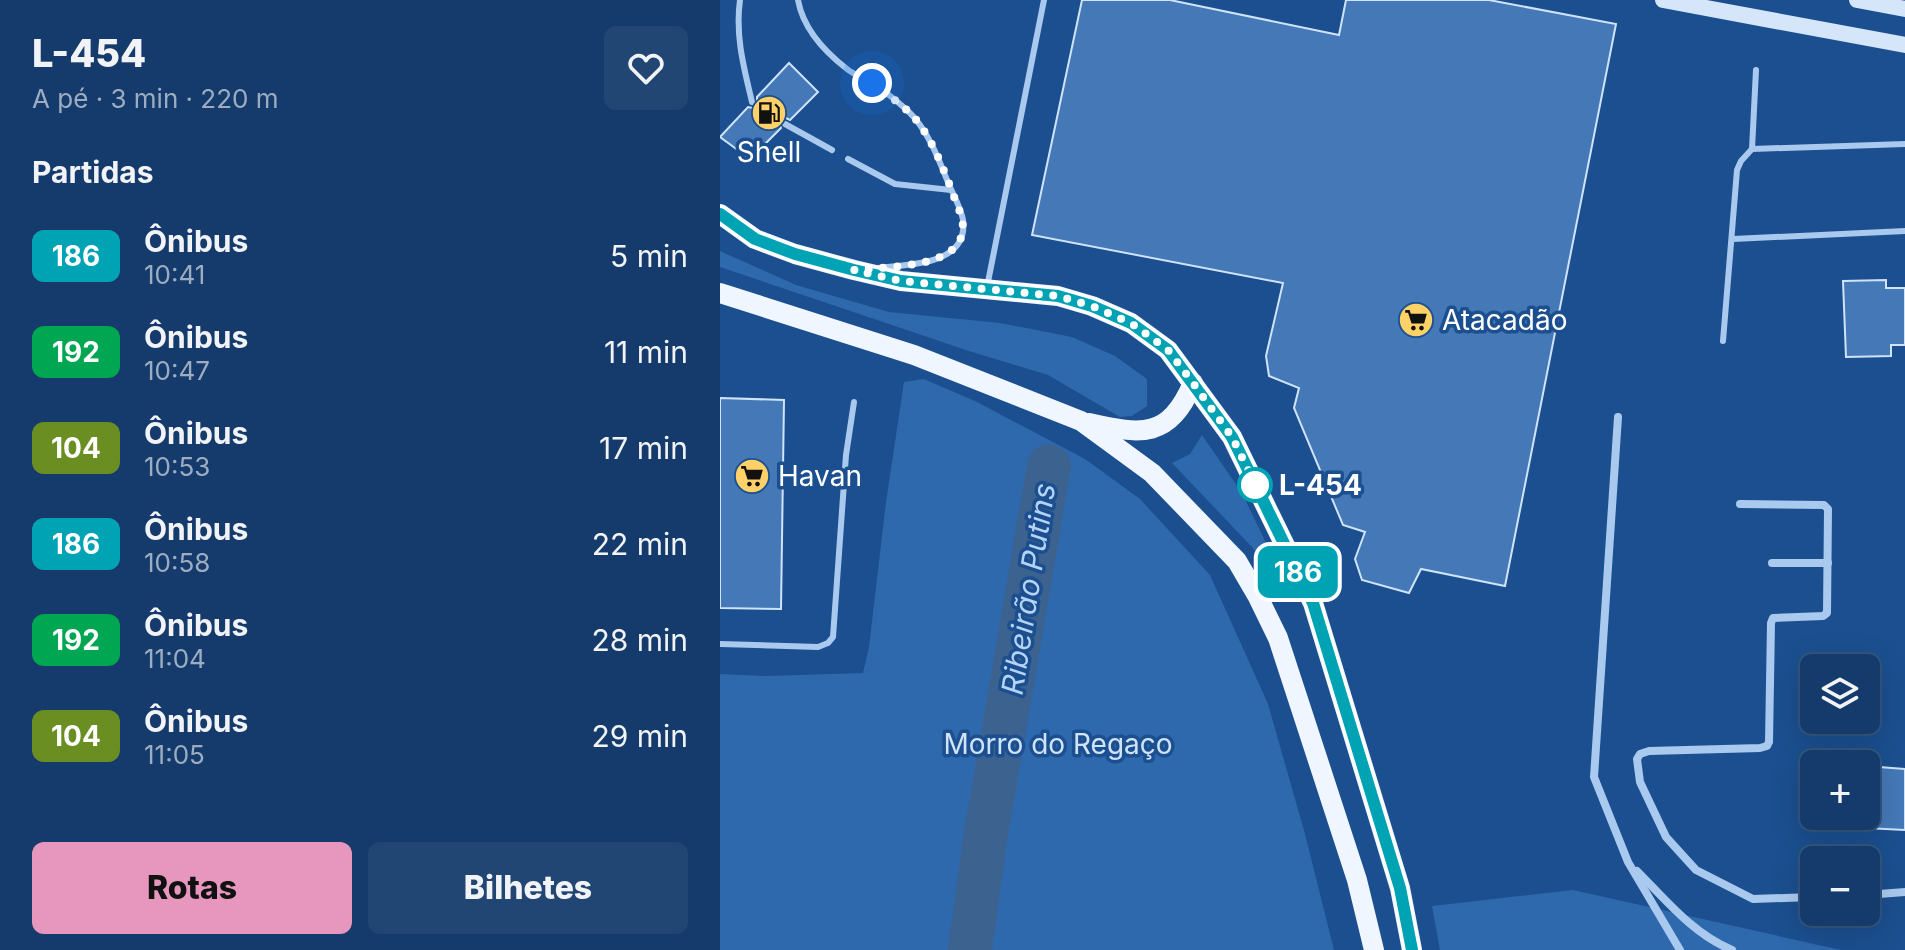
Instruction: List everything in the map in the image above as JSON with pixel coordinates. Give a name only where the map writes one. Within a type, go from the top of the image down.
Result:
[{"type":"main road","points":[[1663,0],[1905,45]]},
{"type":"main road","points":[[1857,0],[1905,9]]},
{"type":"main road","points":[[720,214],[755,239],[854,270],[901,281],[1058,296],[1092,306],[1131,323],[1168,350],[1232,437],[1313,603],[1400,888],[1412,950]]},
{"type":"main road","points":[[720,293],[914,355],[1081,421],[1129,431],[1159,427],[1176,414],[1193,383]]},
{"type":"main road","points":[[1081,421],[1152,473],[1237,561],[1258,597],[1278,638],[1298,698],[1357,880],[1374,950]]},
{"type":"street","points":[[1618,417],[1594,777],[1628,862],[1680,950]]},
{"type":"street","points":[[1740,504],[1824,505],[1828,509],[1827,613],[1823,616],[1773,618],[1767,746],[1649,751],[1640,754],[1637,759],[1640,782],[1666,837],[1696,870],[1753,899],[1800,897]]},
{"type":"street","points":[[1772,563],[1828,563]]},
{"type":"street","points":[[1628,862],[1692,927],[1732,950]]},
{"type":"street","points":[[1880,894],[1905,892]]},
{"type":"lane","points":[[740,0],[737,21],[752,102]]},
{"type":"lane","points":[[798,0],[803,20],[819,42],[848,69],[872,83],[910,113],[920,126],[942,166],[963,219],[960,241],[950,252],[933,261],[854,270]]},
{"type":"lane","points":[[986,290],[1044,0]]},
{"type":"lane","points":[[1723,341],[1737,170],[1752,149],[1756,70]]},
{"type":"lane","points":[[785,124],[832,150]]},
{"type":"lane","points":[[1752,149],[1905,144]]},
{"type":"lane","points":[[848,159],[895,184],[951,190]]},
{"type":"lane","points":[[1733,239],[1905,231]]},
{"type":"lane","points":[[720,644],[818,647],[833,637],[846,455],[854,402]]},
{"type":"green space","points":[[720,251],[796,285],[889,312],[1000,323],[1072,337],[1115,356],[1147,379],[1147,406],[1132,416],[1120,417],[1048,375],[720,267]]},
{"type":"green space","name":"Morro do Regaço","points":[[924,379],[977,402],[1085,459],[1140,499],[1210,575],[1268,704],[1334,950],[720,950],[720,674],[863,673],[904,382]]},
{"type":"green space","points":[[1202,435],[1242,493],[1277,566],[1289,600],[1252,547],[1172,463],[1190,454]]},
{"type":"green space","points":[[1573,890],[1841,950],[1440,950],[1432,906]]},
{"type":"building","name":"Atacadão","points":[[1082,0],[1170,0],[1339,35],[1346,0],[1489,0],[1616,24],[1505,586],[1421,569],[1409,593],[1362,580],[1355,559],[1365,532],[1343,525],[1294,408],[1299,388],[1269,376],[1266,356],[1283,283],[1032,235]]},
{"type":"building","name":"Shell","points":[[789,63],[818,92],[790,120],[781,119],[781,128],[750,159],[720,137],[748,107],[757,106],[757,97]]},
{"type":"building","points":[[1886,280],[1886,288],[1905,288],[1905,345],[1891,345],[1891,356],[1846,357],[1843,281]]},
{"type":"building","name":"Havan","points":[[720,398],[784,400],[781,609],[720,608]]},
{"type":"building","points":[[1880,767],[1905,769],[1905,830],[1880,829]]},
{"type":"waterway","name":"Ribeirão Putins","points":[[970,950],[985,840],[1049,466]]},
{"type":"bus line","name":"186","points":[[720,214],[755,239],[854,270],[901,281],[1058,296],[1092,306],[1131,323],[1168,350],[1232,437],[1313,603],[1400,888],[1412,950]]},
{"type":"place","name":"Shell","points":[[769,113]]},
{"type":"place","name":"Atacadão","points":[[1416,320]]},
{"type":"place","name":"Havan","points":[[752,476]]},
{"type":"place","name":"L-454","points":[[1255,485]]},
{"type":"route","points":[[872,83],[910,113],[920,126],[942,166],[963,219],[963,234],[956,247],[933,261],[854,270],[901,281],[1058,296],[1092,306],[1131,323],[1168,350],[1232,437],[1259,492],[1255,485]]}]
